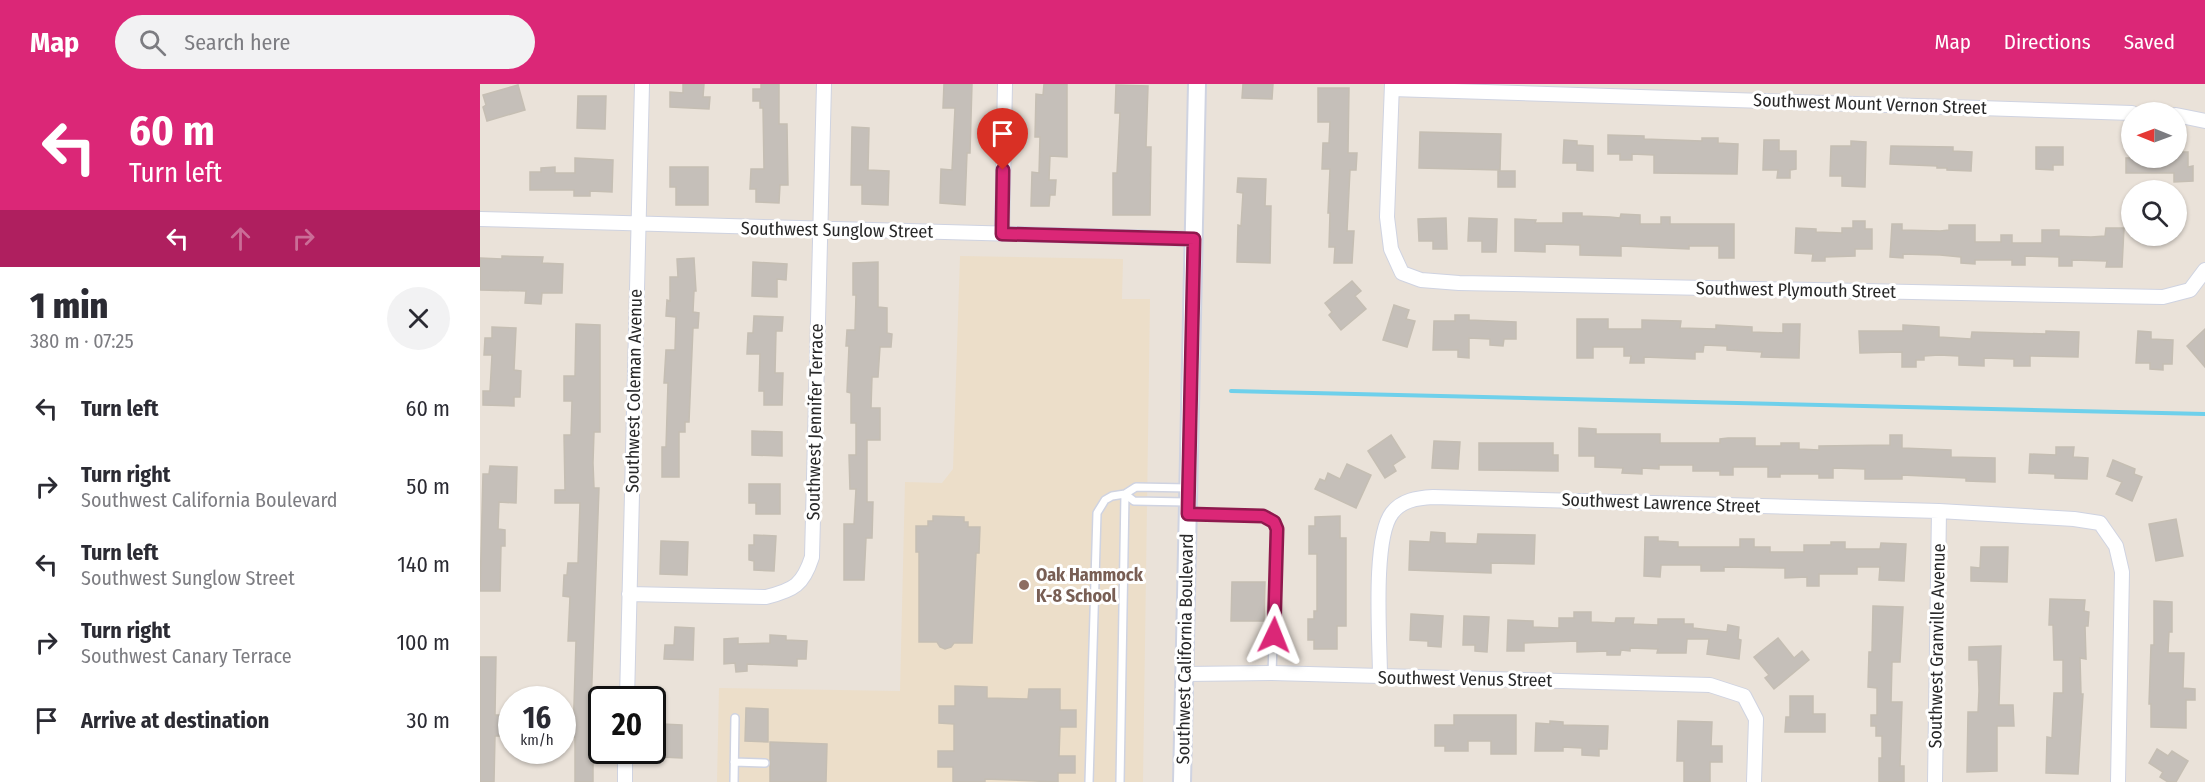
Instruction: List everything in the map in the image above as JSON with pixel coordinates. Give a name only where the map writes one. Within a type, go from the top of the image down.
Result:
[{"type":"street","name":"Southwest Coleman Avenue","points":[[627,686],[642,84]]},
{"type":"street","name":"Southwest Jennifer Terrace","points":[[629,594],[766,597],[786,592],[799,584],[807,572],[812,557],[824,84]]},
{"type":"street","points":[[1002,234],[1005,84]]},
{"type":"street","name":"Southwest California Boulevard","points":[[1182,782],[1197,84]]},
{"type":"street","name":"Southwest Mount Vernon Street","points":[[1392,87],[2121,113]]},
{"type":"street","name":"Southwest Plymouth Street","points":[[1392,87],[1387,217],[1391,249],[1402,273],[1421,280],[1471,283],[2163,297],[2190,291],[2205,270]]},
{"type":"street","points":[[2187,117],[2205,121]]},
{"type":"street","name":"Southwest Sunglow Street","points":[[480,219],[1194,239]]},
{"type":"street","name":"Southwest Lawrence Street","points":[[1380,677],[1382,534],[1391,514],[1404,502],[1411,500],[1433,497],[1939,511],[2074,519],[2100,523],[2116,546],[2122,572],[2118,782]]},
{"type":"street","name":"Southwest Granville Avenue","points":[[1935,782],[1939,511]]},
{"type":"street","name":"Southwest Venus Street","points":[[1184,674],[1272,674],[1710,685],[1744,696],[1756,719],[1754,782]]},
{"type":"street","points":[[624,782],[625,764]]},
{"type":"lane","points":[[1089,782],[1095,522],[1097,513],[1105,500],[1112,496],[1125,494],[1136,487],[1188,501],[1263,516],[1274,522],[1277,529],[1272,674]]},
{"type":"lane","points":[[1125,494],[1134,501],[1188,501]]},
{"type":"lane","points":[[1120,782],[1125,494]]},
{"type":"lane","points":[[734,782],[735,718]]},
{"type":"lane","points":[[734,762],[765,763]]},
{"type":"shaded area","name":"Oak Hammock K-8 School","points":[[960,256],[1123,259],[1122,299],[1150,299],[1143,782],[717,782],[719,688],[900,691],[905,482],[942,483],[953,469]]},
{"type":"building","points":[[683,84],[704,84],[703,97],[710,97],[709,109],[670,107],[670,92],[683,93]]},
{"type":"building","points":[[761,84],[779,84],[779,124],[787,124],[788,185],[780,185],[779,203],[756,202],[756,189],[750,189],[751,169],[764,169],[763,108],[760,108],[760,101],[753,101],[753,89],[761,89]]},
{"type":"building","points":[[944,84],[972,84],[970,153],[967,153],[965,205],[940,203],[941,169],[952,170],[955,108],[943,108]]},
{"type":"building","points":[[1044,84],[1067,84],[1067,157],[1050,156],[1049,180],[1056,180],[1055,195],[1050,195],[1049,206],[1031,206],[1032,172],[1039,173],[1040,137],[1035,137],[1036,94],[1043,95]]},
{"type":"building","points":[[1243,84],[1273,84],[1272,99],[1242,98]]},
{"type":"building","points":[[518,85],[525,110],[487,121],[483,107],[486,105],[483,95]]},
{"type":"building","points":[[1116,85],[1148,86],[1146,147],[1151,147],[1150,215],[1113,215],[1113,173],[1117,173],[1120,113],[1115,113]]},
{"type":"building","points":[[1318,88],[1349,88],[1348,153],[1357,153],[1356,170],[1350,170],[1347,231],[1354,231],[1352,263],[1334,263],[1335,247],[1329,247],[1330,169],[1322,169],[1323,143],[1329,143],[1330,122],[1318,122]]},
{"type":"building","points":[[578,96],[606,96],[605,129],[577,128]]},
{"type":"building","points":[[852,127],[869,128],[868,170],[889,171],[888,205],[862,204],[862,185],[851,185]]},
{"type":"building","points":[[1420,132],[1501,134],[1500,170],[1419,168]]},
{"type":"building","points":[[1608,135],[1702,141],[1702,138],[1718,138],[1718,143],[1738,144],[1737,174],[1654,173],[1654,155],[1632,154],[1632,160],[1620,160],[1620,154],[1608,154]]},
{"type":"building","points":[[1564,140],[1577,141],[1577,145],[1593,146],[1593,171],[1577,170],[1577,163],[1563,163]]},
{"type":"building","points":[[1764,140],[1779,140],[1779,151],[1796,151],[1796,169],[1790,170],[1790,178],[1777,178],[1778,170],[1763,170]]},
{"type":"building","points":[[1851,141],[1866,142],[1865,187],[1842,186],[1842,176],[1830,176],[1831,146],[1851,146]]},
{"type":"building","points":[[1891,146],[1953,147],[1953,151],[1972,152],[1971,171],[1947,170],[1947,168],[1937,168],[1937,166],[1890,164]]},
{"type":"building","points":[[2036,147],[2063,147],[2063,165],[2053,165],[2053,170],[2036,169]]},
{"type":"building","points":[[2188,152],[2188,167],[2193,166],[2193,181],[2174,180],[2174,173],[2126,173],[2126,168],[2187,168]]},
{"type":"building","points":[[575,158],[613,160],[612,192],[590,191],[590,196],[574,196],[574,190],[530,190],[530,172],[541,172],[541,168],[555,167],[555,173],[575,173]]},
{"type":"building","points":[[670,167],[708,167],[708,205],[676,205],[676,187],[670,187]]},
{"type":"building","points":[[1498,171],[1515,171],[1515,187],[1498,187]]},
{"type":"building","points":[[1238,178],[1266,179],[1265,206],[1271,206],[1270,263],[1237,262],[1238,225],[1241,226],[1243,193],[1237,192]]},
{"type":"building","points":[[1563,213],[1620,218],[1621,214],[1640,215],[1640,224],[1661,224],[1661,217],[1670,217],[1670,224],[1734,224],[1734,258],[1719,258],[1719,246],[1689,246],[1689,249],[1621,246],[1621,256],[1580,255],[1580,245],[1545,244],[1545,252],[1515,251],[1515,219],[1536,220],[1535,223],[1563,223]]},
{"type":"building","points":[[1446,218],[1447,249],[1433,249],[1433,241],[1419,241],[1418,219]]},
{"type":"building","points":[[1469,218],[1497,219],[1496,252],[1482,252],[1482,241],[1468,241]]},
{"type":"building","points":[[1853,221],[1865,221],[1865,229],[1872,229],[1872,249],[1855,249],[1855,256],[1825,257],[1825,261],[1812,261],[1813,254],[1795,253],[1796,228],[1816,229],[1816,232],[1842,233],[1842,228],[1853,228]]},
{"type":"building","points":[[1892,224],[1902,224],[1902,230],[1940,231],[1949,230],[1949,225],[1975,225],[1975,242],[2001,242],[2001,235],[2012,235],[2012,243],[2042,243],[2042,230],[2059,230],[2059,236],[2091,237],[2105,236],[2106,228],[2121,228],[2121,246],[2123,246],[2122,267],[2106,267],[2107,261],[2072,260],[2072,266],[2059,266],[2059,257],[2025,256],[2025,265],[2012,265],[2012,260],[1975,260],[1975,264],[1961,263],[1961,257],[1940,255],[1903,254],[1903,258],[1890,257]]},
{"type":"building","points":[[502,256],[543,257],[542,263],[563,264],[562,293],[542,293],[541,304],[525,303],[526,291],[480,290],[480,258],[502,259]]},
{"type":"building","points":[[694,258],[696,291],[694,291],[693,312],[699,313],[698,328],[693,328],[689,422],[685,422],[685,432],[679,432],[679,477],[662,477],[662,447],[666,447],[668,383],[664,383],[666,350],[675,350],[676,317],[666,316],[667,300],[670,301],[670,277],[678,277],[677,259]]},
{"type":"building","points":[[753,262],[787,264],[786,280],[777,279],[777,297],[752,296]]},
{"type":"building","points":[[878,262],[878,307],[887,308],[887,333],[892,334],[891,347],[880,347],[878,377],[872,377],[871,408],[880,408],[880,440],[867,440],[867,502],[873,502],[872,538],[866,538],[864,580],[844,580],[844,524],[854,524],[856,489],[850,489],[849,455],[856,455],[856,423],[851,423],[851,393],[847,392],[849,346],[846,346],[847,330],[855,330],[856,295],[853,295],[853,263]]},
{"type":"building","points":[[1352,281],[1361,291],[1355,296],[1366,309],[1341,330],[1329,315],[1332,312],[1325,303]]},
{"type":"building","points":[[1394,305],[1409,310],[1406,319],[1415,321],[1407,347],[1383,340]]},
{"type":"building","points":[[1455,315],[1469,315],[1469,320],[1516,322],[1516,339],[1504,339],[1503,346],[1490,345],[1490,339],[1469,338],[1469,358],[1458,357],[1458,350],[1433,350],[1434,321],[1455,321]]},
{"type":"building","points":[[754,316],[783,317],[782,331],[776,331],[775,373],[783,373],[782,405],[764,405],[764,391],[759,391],[760,354],[747,354],[748,333],[753,333]]},
{"type":"building","points":[[1577,319],[1608,319],[1608,329],[1642,329],[1642,320],[1681,321],[1680,328],[1716,329],[1716,325],[1752,327],[1752,332],[1783,333],[1783,324],[1800,324],[1799,358],[1761,357],[1762,352],[1727,350],[1727,346],[1704,345],[1703,352],[1695,352],[1695,359],[1644,357],[1644,363],[1630,363],[1631,356],[1624,356],[1624,347],[1593,347],[1593,358],[1577,358]]},
{"type":"building","points":[[576,324],[600,325],[600,432],[594,432],[593,463],[594,488],[599,488],[592,686],[588,686],[588,764],[593,764],[593,782],[575,782],[576,641],[568,641],[570,597],[563,596],[564,575],[567,575],[568,563],[578,563],[580,503],[555,503],[555,490],[565,490],[564,435],[571,435],[572,401],[564,401],[564,376],[575,376]]},
{"type":"building","points":[[1903,325],[1939,327],[1939,337],[1971,339],[1972,332],[2046,334],[2046,331],[2079,332],[2078,357],[2030,356],[2030,366],[2014,366],[2014,359],[1984,358],[1984,366],[1959,365],[1959,356],[1939,355],[1924,356],[1924,360],[1916,360],[1916,367],[1902,367],[1902,352],[1860,353],[1859,331],[1903,331]]},
{"type":"building","points":[[492,327],[516,328],[514,370],[521,371],[520,397],[514,397],[514,406],[483,405],[483,391],[490,391],[492,355],[484,355],[485,338],[492,338]]},
{"type":"building","points":[[2205,329],[2205,367],[2187,346]]},
{"type":"building","points":[[2138,331],[2151,332],[2151,339],[2173,340],[2172,364],[2163,364],[2163,370],[2150,369],[2150,363],[2136,363]]},
{"type":"building","points":[[1579,428],[1596,429],[1596,434],[1660,434],[1660,443],[1720,443],[1720,439],[1755,438],[1755,446],[1799,443],[1799,449],[1819,450],[1819,446],[1890,445],[1890,435],[1902,435],[1902,448],[1951,450],[1951,457],[1995,458],[1995,482],[1966,481],[1966,478],[1902,475],[1902,479],[1865,479],[1865,469],[1833,468],[1833,478],[1819,478],[1819,474],[1780,474],[1780,477],[1768,477],[1768,467],[1733,467],[1733,475],[1720,475],[1720,471],[1693,471],[1693,465],[1659,465],[1659,469],[1642,468],[1642,474],[1622,473],[1623,468],[1595,467],[1595,456],[1579,456]]},
{"type":"building","points":[[752,431],[782,432],[782,456],[752,455]]},
{"type":"building","points":[[1391,435],[1405,457],[1393,465],[1396,471],[1385,478],[1368,451]]},
{"type":"building","points":[[1434,441],[1460,442],[1458,469],[1432,468]]},
{"type":"building","points":[[1479,443],[1553,443],[1553,455],[1558,455],[1558,471],[1479,470]]},
{"type":"building","points":[[2056,447],[2074,447],[2073,457],[2088,458],[2087,479],[2055,478],[2055,474],[2029,473],[2030,454],[2056,455]]},
{"type":"building","points":[[2113,460],[2135,469],[2134,474],[2142,477],[2132,501],[2116,494],[2122,482],[2107,476]]},
{"type":"building","points":[[1347,464],[1371,475],[1356,508],[1315,489],[1320,479],[1325,481],[1328,473],[1340,479]]},
{"type":"building","points":[[490,466],[517,467],[516,503],[499,502],[498,529],[505,530],[505,546],[501,546],[500,591],[480,591],[483,474],[489,474]]},
{"type":"building","points":[[749,484],[780,484],[780,514],[756,514],[756,503],[749,503]]},
{"type":"building","points":[[933,516],[964,517],[964,522],[968,522],[968,527],[980,527],[979,553],[976,553],[972,643],[954,643],[945,649],[937,642],[919,642],[919,552],[916,552],[916,526],[928,526],[928,521],[933,521]]},
{"type":"building","points":[[1340,516],[1340,538],[1346,538],[1346,626],[1337,626],[1337,649],[1314,649],[1314,640],[1308,640],[1308,619],[1314,619],[1314,611],[1317,611],[1317,554],[1309,554],[1309,526],[1315,526],[1315,517]]},
{"type":"building","points":[[2176,519],[2183,556],[2156,561],[2149,524]]},
{"type":"building","points":[[1431,532],[1445,533],[1445,543],[1477,544],[1478,534],[1535,535],[1534,564],[1491,563],[1491,573],[1409,570],[1410,541],[1430,542]]},
{"type":"building","points":[[754,535],[776,536],[774,571],[754,570],[754,561],[749,560],[749,545],[754,545]]},
{"type":"building","points":[[1645,537],[1658,537],[1658,541],[1678,542],[1678,547],[1740,547],[1740,539],[1754,539],[1754,547],[1770,547],[1770,552],[1804,552],[1804,545],[1831,545],[1831,542],[1845,542],[1845,549],[1880,549],[1881,543],[1906,544],[1904,581],[1879,580],[1880,567],[1857,567],[1857,574],[1819,574],[1819,586],[1807,586],[1807,577],[1785,578],[1785,568],[1724,567],[1724,571],[1701,571],[1701,565],[1661,565],[1660,577],[1644,576]]},
{"type":"building","points":[[661,541],[688,542],[687,575],[660,574]]},
{"type":"building","points":[[1981,547],[2008,547],[2007,582],[1971,581],[1971,567],[1980,568]]},
{"type":"building","points":[[1232,582],[1265,582],[1264,621],[1231,621]]},
{"type":"building","points":[[2050,599],[2085,600],[2084,611],[2089,612],[2088,626],[2085,626],[2086,659],[2080,658],[2081,694],[2083,694],[2078,774],[2046,773],[2047,737],[2052,738],[2054,693],[2063,693],[2063,660],[2054,660],[2053,625],[2049,625]]},
{"type":"building","points":[[2154,601],[2172,602],[2172,632],[2169,632],[2168,653],[2184,653],[2183,688],[2195,689],[2195,700],[2186,700],[2186,728],[2151,727],[2151,704],[2149,704],[2151,645],[2154,645]]},
{"type":"building","points":[[1873,606],[1903,607],[1900,662],[1892,662],[1891,702],[1902,702],[1900,766],[1904,766],[1904,782],[1879,782],[1882,736],[1876,736],[1876,726],[1871,726],[1871,715],[1877,715],[1877,688],[1868,687],[1869,652],[1872,652]]},
{"type":"building","points":[[1574,612],[1591,612],[1591,622],[1615,623],[1616,618],[1634,618],[1633,624],[1658,625],[1658,619],[1684,619],[1684,624],[1693,624],[1693,628],[1727,632],[1728,625],[1739,627],[1738,639],[1741,640],[1739,659],[1707,654],[1709,639],[1687,639],[1686,653],[1657,653],[1658,649],[1630,648],[1630,651],[1621,650],[1620,655],[1607,655],[1607,651],[1577,652],[1577,641],[1524,643],[1524,651],[1507,651],[1508,620],[1533,621],[1533,627],[1559,628],[1559,618],[1574,618]]},
{"type":"building","points":[[1411,614],[1443,616],[1441,647],[1428,646],[1428,641],[1410,640]]},
{"type":"building","points":[[1464,616],[1489,617],[1487,652],[1475,651],[1475,645],[1463,645]]},
{"type":"building","points":[[675,627],[694,628],[693,660],[664,659],[665,645],[674,645]]},
{"type":"building","points":[[770,635],[786,636],[786,640],[807,641],[806,659],[797,659],[797,666],[747,664],[747,671],[736,672],[735,663],[724,664],[724,639],[738,638],[738,644],[770,643]]},
{"type":"building","points":[[1778,638],[1794,658],[1802,651],[1809,660],[1774,689],[1765,678],[1769,675],[1754,657]]},
{"type":"building","points":[[2001,646],[1999,705],[2013,705],[2014,726],[1997,726],[1997,771],[1967,772],[1968,712],[1978,712],[1979,691],[1978,660],[1969,660],[1969,647]]},
{"type":"building","points":[[480,657],[496,657],[495,715],[498,715],[498,736],[495,736],[494,782],[480,782]]},
{"type":"building","points":[[955,686],[987,687],[987,698],[1028,699],[1029,689],[1060,689],[1060,710],[1076,710],[1076,727],[1060,727],[1059,756],[1075,756],[1075,773],[1058,773],[1058,782],[985,779],[985,782],[953,782],[953,767],[938,767],[938,751],[954,751],[954,724],[939,723],[939,706],[955,706]]},
{"type":"building","points":[[1790,696],[1813,696],[1813,714],[1825,714],[1825,732],[1785,732],[1786,717],[1790,717]]},
{"type":"building","points":[[746,708],[768,709],[768,742],[745,741]]},
{"type":"building","points":[[1454,715],[1516,715],[1516,754],[1491,754],[1491,741],[1468,741],[1468,751],[1445,751],[1445,746],[1435,746],[1435,725],[1454,725]]},
{"type":"building","points":[[1550,721],[1563,722],[1563,725],[1608,726],[1607,749],[1599,749],[1599,756],[1582,755],[1582,748],[1563,747],[1563,751],[1535,751],[1536,723],[1550,724]]},
{"type":"building","points":[[1678,721],[1712,722],[1711,746],[1722,746],[1722,762],[1710,762],[1710,782],[1684,782],[1684,761],[1677,761]]},
{"type":"building","points":[[666,724],[682,725],[682,758],[666,757]]},
{"type":"building","points":[[770,742],[827,744],[826,782],[770,782]]},
{"type":"building","points":[[2157,749],[2168,756],[2172,751],[2188,761],[2176,782],[2168,782],[2160,777],[2163,772],[2149,763]]},
{"type":"waterway","points":[[1231,391],[2205,414]]},
{"type":"place","name":"Oak Hammock K-8 School","points":[[1024,585]]},
{"type":"route","points":[[1003,170],[1002,234],[1194,239],[1188,514],[1263,516],[1274,522],[1277,529],[1274,635]]}]
